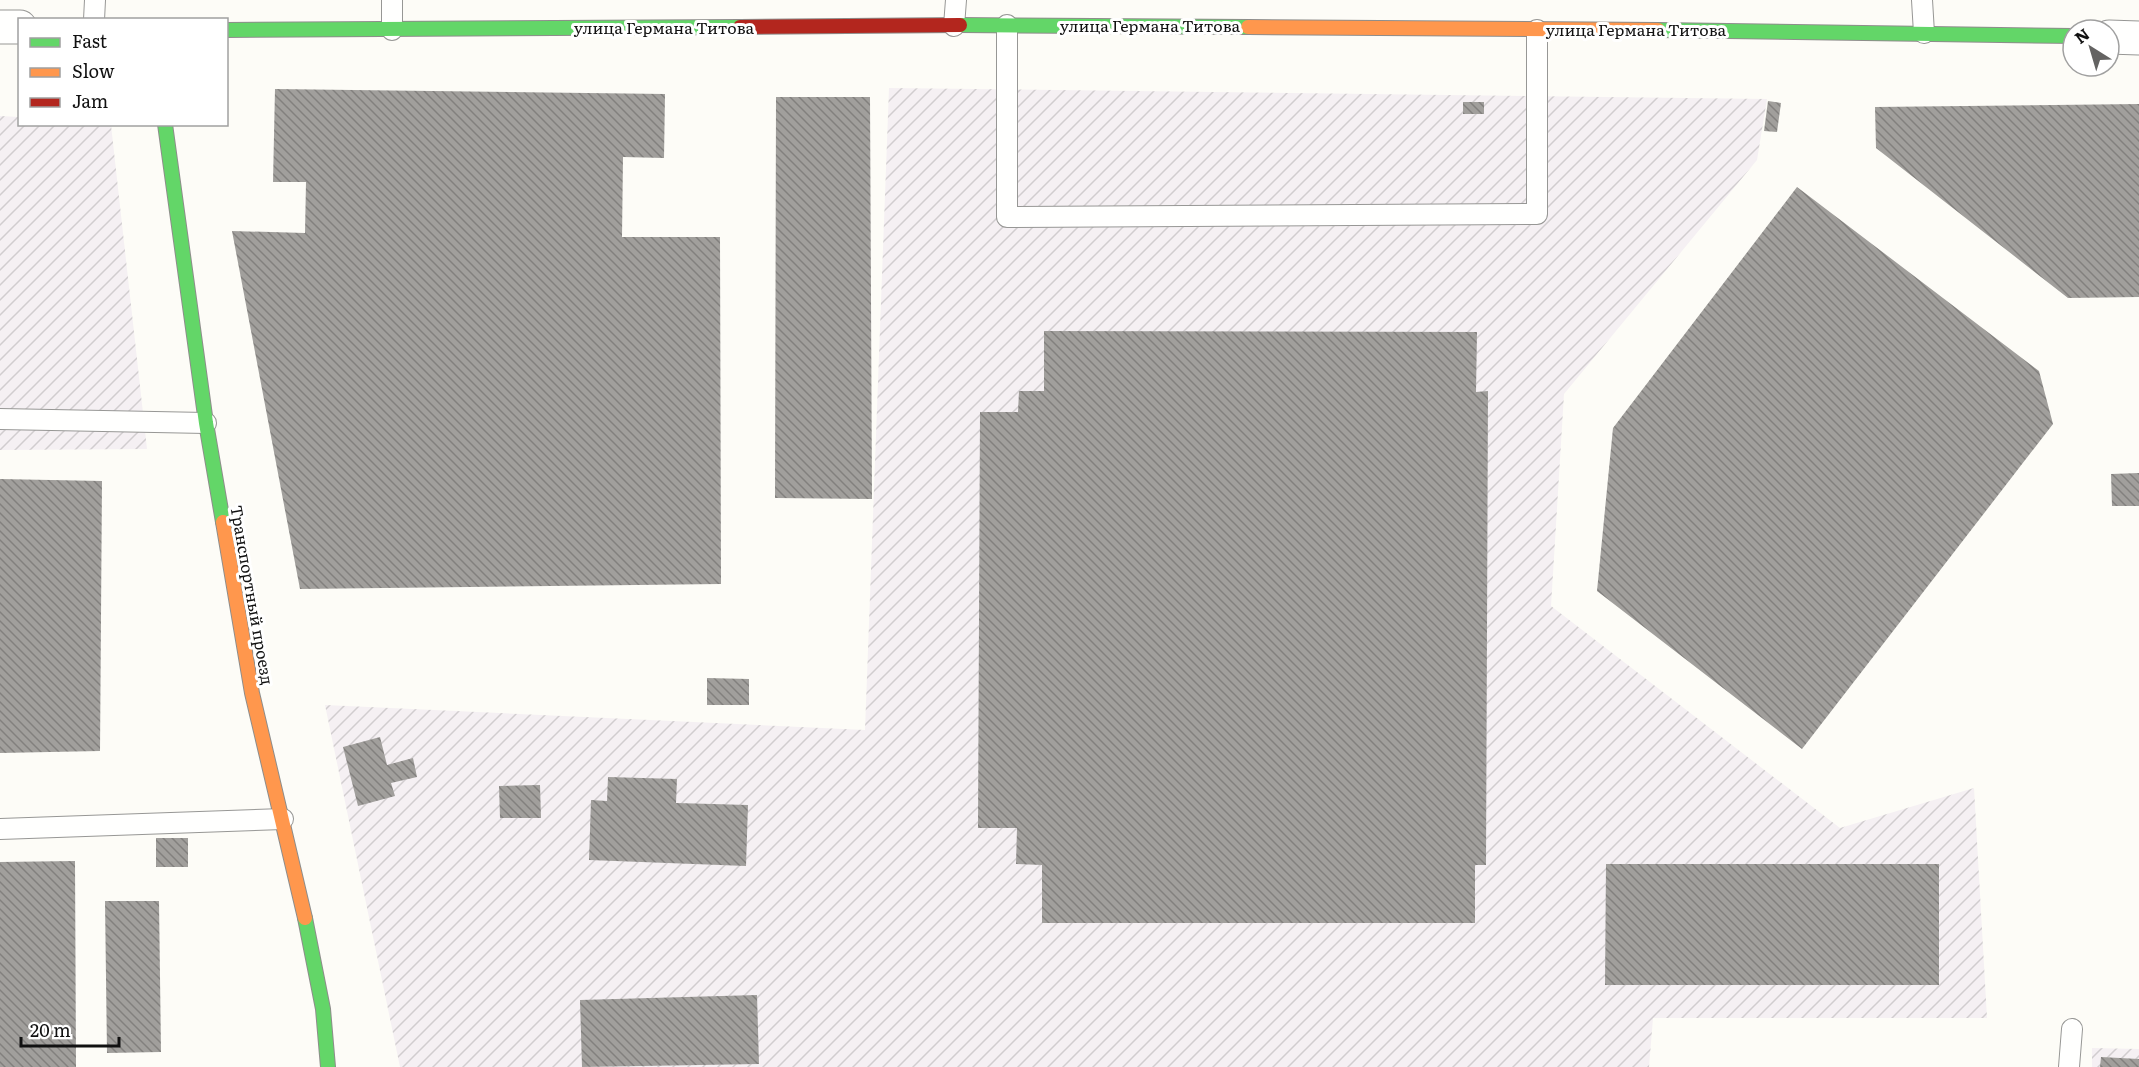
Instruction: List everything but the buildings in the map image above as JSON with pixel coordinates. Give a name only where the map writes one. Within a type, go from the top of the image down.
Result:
[{"type":"street","name":"улица Германа Титова","points":[[228,30],[1007,25],[2061,36]]},
{"type":"street","points":[[0,27],[18,27]]},
{"type":"street","points":[[2121,37],[2139,38]]},
{"type":"street","name":"Транспортный проезд","points":[[165,126],[206,423],[252,693],[299,888],[323,1009],[328,1067]]},
{"type":"lane","points":[[94,18],[95,0]]},
{"type":"lane","points":[[392,0],[392,30]]},
{"type":"lane","points":[[954,26],[956,0]]},
{"type":"lane","points":[[1922,0],[1924,33]]},
{"type":"lane","points":[[1007,25],[1007,217],[1538,214],[1537,30]]},
{"type":"lane","points":[[0,419],[206,423]]},
{"type":"lane","points":[[0,829],[283,819]]},
{"type":"lane","points":[[2069,1067],[2072,1029]]},
{"type":"shaded area","points":[[889,88],[1767,99],[1757,160],[1564,394],[1551,606],[1840,828],[1974,788],[1987,1018],[1653,1018],[1649,1067],[400,1067],[325,705],[865,730]]},
{"type":"shaded area","points":[[0,116],[18,117],[18,126],[111,126],[147,449],[0,450]]},
{"type":"shaded area","points":[[2092,1048],[2139,1049],[2139,1067],[2092,1067]]},
{"type":"traffic: fast","points":[[960,25],[1248,27]]},
{"type":"traffic: fast","points":[[228,30],[740,27]]},
{"type":"traffic: fast","points":[[1658,30],[2061,36]]},
{"type":"traffic: fast","points":[[165,126],[206,423],[223,522]]},
{"type":"traffic: fast","points":[[305,918],[323,1009],[328,1067]]},
{"type":"traffic: slow","points":[[1248,27],[1658,30]]},
{"type":"traffic: slow","points":[[223,522],[252,693],[305,918]]},
{"type":"traffic: jam","points":[[740,27],[960,25]]}]
